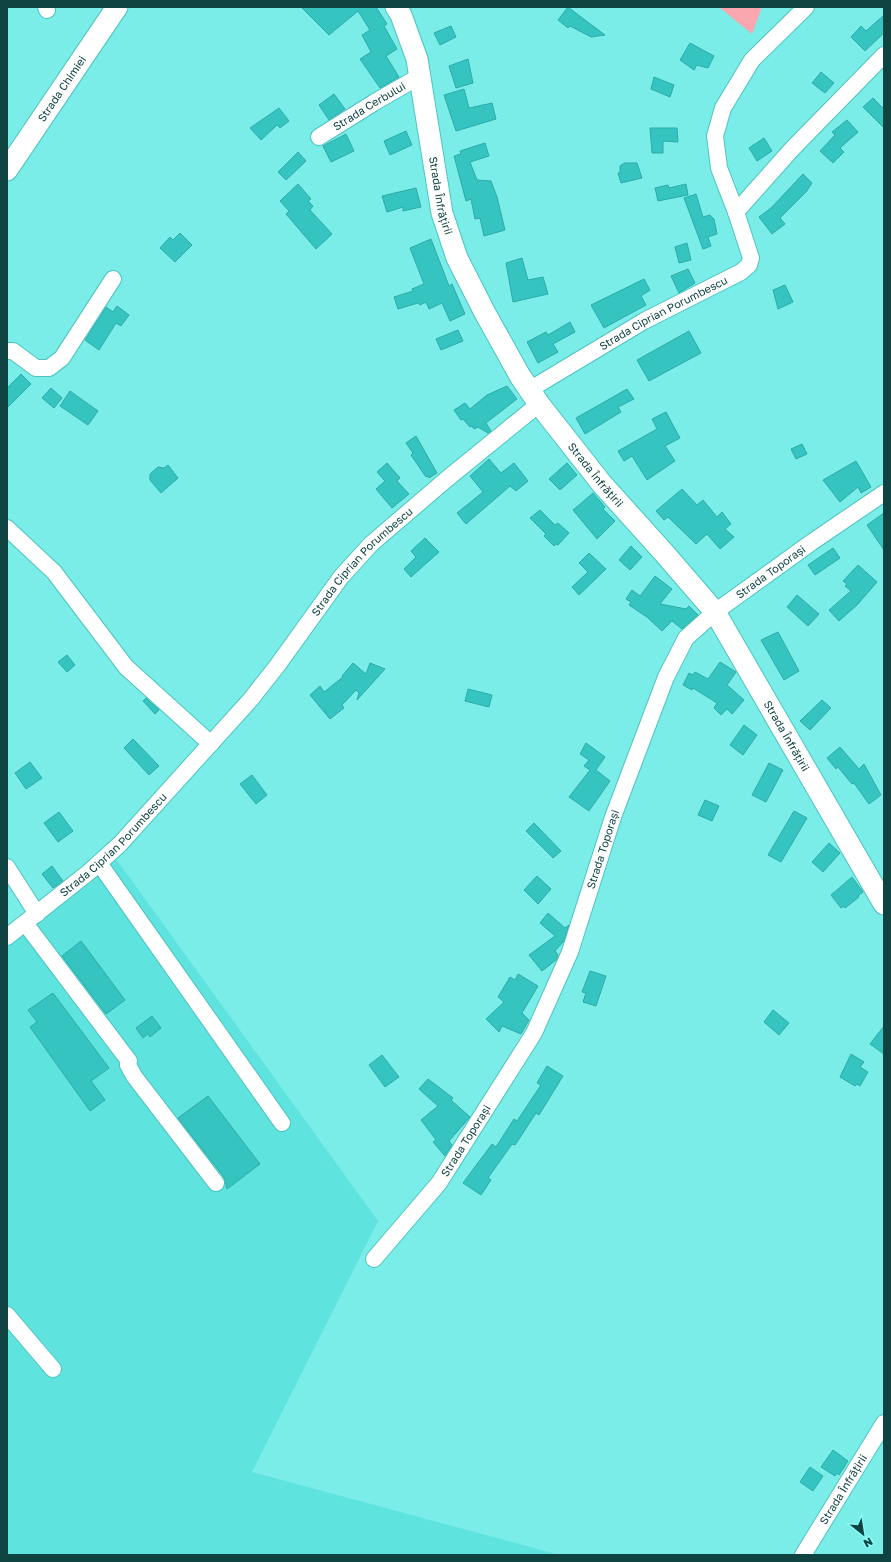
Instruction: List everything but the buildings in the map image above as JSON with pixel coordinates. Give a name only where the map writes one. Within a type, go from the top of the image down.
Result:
[{"type":"main road","name":"Strada Chimiei","points":[[7,170],[117,7]]},
{"type":"main road","name":"Strada Înfrățirii","points":[[396,7],[401,15],[417,59],[442,213],[455,252],[485,313],[534,397],[602,484],[665,554],[714,612],[884,904]]},
{"type":"street","name":"Strada Ciprian Porumbescu","points":[[7,937],[99,863],[120,844],[211,744],[277,666],[341,577],[371,544],[448,478],[534,397],[644,321],[741,272],[749,265],[751,258],[736,212],[719,168],[714,136],[723,108],[752,60],[806,7]]},
{"type":"street","points":[[736,212],[792,149],[884,55]]},
{"type":"street","name":"Strada Cerbului","points":[[319,137],[420,76]]},
{"type":"street","points":[[7,351],[13,351],[36,368],[49,368],[62,358],[113,279]]},
{"type":"street","name":"Strada Toporași","points":[[374,1259],[440,1183],[534,1033],[570,952],[613,817],[666,677],[686,638],[714,612],[884,493]]},
{"type":"street","points":[[7,528],[54,572],[126,667],[211,744]]},
{"type":"street","points":[[99,863],[282,1123]]},
{"type":"street","points":[[7,867],[31,918],[129,1061],[128,1065],[134,1076],[216,1183]]},
{"type":"street","points":[[7,1315],[53,1369]]},
{"type":"street","name":"Strada Înfrățirii","points":[[803,1555],[884,1423]]},
{"type":"shaded area","points":[[719,7],[762,7],[752,34]]},
{"type":"shaded area","points":[[111,852],[378,1221],[252,1472],[560,1555],[7,1555],[7,930]]}]
